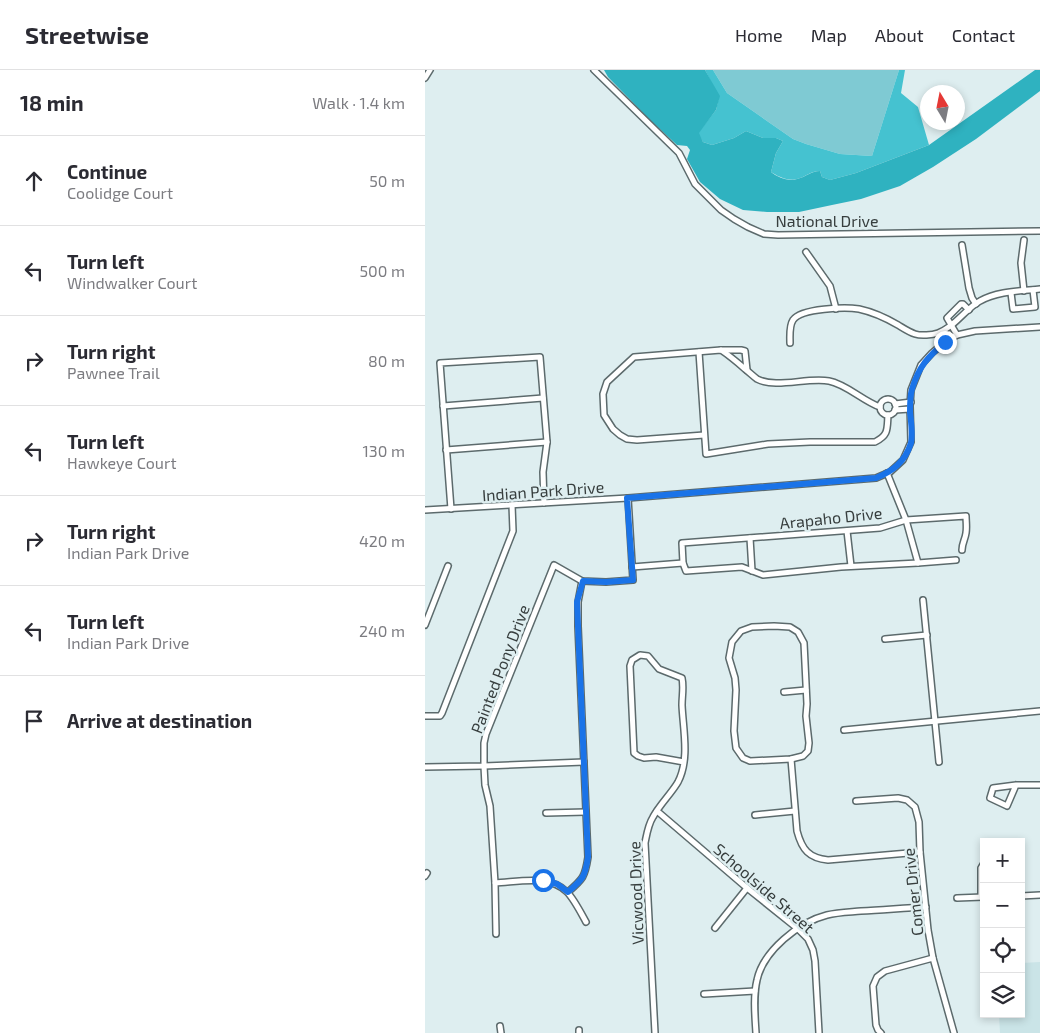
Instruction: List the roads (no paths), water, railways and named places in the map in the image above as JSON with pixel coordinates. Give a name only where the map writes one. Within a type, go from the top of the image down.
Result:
[{"type":"street","points":[[425,78],[431,70]]},
{"type":"street","name":"National Drive","points":[[594,70],[679,153],[695,184],[721,210],[734,219],[765,234],[1040,231]]},
{"type":"street","points":[[1024,291],[1021,263],[1025,240]]},
{"type":"street","points":[[962,245],[969,288],[976,304]]},
{"type":"street","points":[[805,252],[830,286],[836,309]]},
{"type":"street","points":[[790,343],[790,331],[793,320],[810,311],[859,309],[886,318],[915,334],[927,335],[938,333],[951,325],[976,304],[988,297],[1040,289]]},
{"type":"street","points":[[1011,293],[1013,309],[1035,307],[1033,290]]},
{"type":"street","points":[[957,336],[947,318],[961,304],[969,310]]},
{"type":"street","name":"Indian Park Drive","points":[[425,510],[627,498],[876,478],[887,473],[903,460],[911,442],[911,390],[921,365],[932,353],[945,342],[957,336],[975,331],[1040,327]]},
{"type":"street","points":[[721,350],[757,378],[771,383],[805,380],[830,381],[880,407],[883,413],[888,415]]},
{"type":"street","points":[[704,435],[637,440],[627,439],[620,435],[604,415],[602,405],[603,394],[607,382],[634,357],[741,350],[745,351],[747,370]]},
{"type":"street","points":[[699,352],[706,454],[776,444],[875,442],[882,439],[887,432],[888,415]]},
{"type":"street","points":[[451,509],[440,363],[463,361],[540,357],[547,442],[543,472],[544,503]]},
{"type":"street","points":[[443,406],[543,398]]},
{"type":"street","points":[[880,407],[885,400],[891,400],[895,407]]},
{"type":"street","points":[[888,415],[892,413],[895,407],[911,402]]},
{"type":"street","points":[[895,407],[910,409]]},
{"type":"street","points":[[447,450],[547,442]]},
{"type":"street","points":[[887,473],[906,520],[918,563]]},
{"type":"street","points":[[568,892],[579,883],[585,873],[588,857],[577,602],[583,581],[633,580],[627,498]]},
{"type":"street","points":[[425,716],[440,716],[513,531],[512,505]]},
{"type":"street","name":"Arapaho Drive","points":[[683,563],[682,543],[880,528],[906,520],[966,516],[966,529],[962,550]]},
{"type":"street","points":[[847,530],[851,566]]},
{"type":"street","points":[[750,538],[753,571]]},
{"type":"street","points":[[632,567],[683,563],[686,571],[742,567],[763,574],[851,566],[956,560]]},
{"type":"street","name":"Painted Pony Drive","points":[[496,934],[490,806],[483,766],[486,734],[554,565],[583,581]]},
{"type":"street","points":[[425,625],[448,566]]},
{"type":"street","points":[[923,600],[939,762]]},
{"type":"street","points":[[774,626],[790,627],[798,632],[804,643],[806,690],[808,751],[803,756],[791,760],[750,761],[743,758],[736,748],[734,731],[736,690],[735,678],[729,658],[732,642],[741,630],[752,627],[774,626]]},
{"type":"street","points":[[885,639],[927,635]]},
{"type":"street","name":"Vicwood Drive","points":[[655,1033],[645,842],[648,827],[657,811],[670,795],[682,773],[684,762],[685,749],[682,703],[683,684],[681,678],[659,669],[648,656],[640,655],[632,660],[630,666],[634,753],[644,758],[656,757],[684,762]]},
{"type":"street","points":[[784,692],[806,690]]},
{"type":"street","points":[[844,730],[1040,711]]},
{"type":"street","points":[[791,760],[797,832],[803,849],[810,855],[828,860],[920,852]]},
{"type":"street","points":[[425,767],[584,762]]},
{"type":"street","points":[[1016,785],[1007,806],[990,798],[993,788],[1016,785],[1040,785]]},
{"type":"street","name":"Comer Drive","points":[[856,801],[898,798],[907,800],[915,808],[919,822],[920,852],[933,958],[954,1033]]},
{"type":"street","name":"Schoolside Street","points":[[657,811],[808,939],[815,961],[819,1033]]},
{"type":"street","points":[[755,815],[795,811]]},
{"type":"street","points":[[546,813],[586,812]]},
{"type":"street","points":[[495,883],[543,880],[557,884],[568,892],[586,922]]},
{"type":"street","points":[[715,928],[747,888]]},
{"type":"street","points":[[1025,896],[1040,895]]},
{"type":"street","points":[[957,898],[980,897]]},
{"type":"street","points":[[756,1033],[755,991],[757,978],[764,962],[774,948],[798,929],[813,919],[829,914],[926,907]]},
{"type":"street","points":[[881,1033],[876,1025],[873,986],[877,977],[885,971],[933,958]]},
{"type":"street","points":[[704,994],[755,991]]},
{"type":"street","points":[[500,1026],[501,1033]]}]
